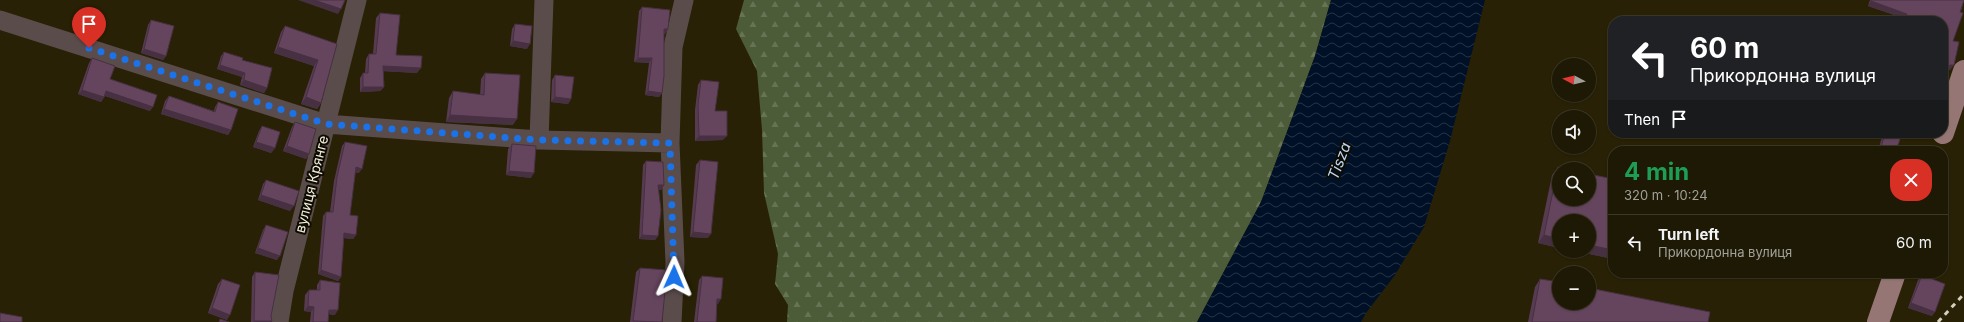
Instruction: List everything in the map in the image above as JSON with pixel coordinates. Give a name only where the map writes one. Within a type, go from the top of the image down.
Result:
[{"type":"main road","points":[[1948,118],[1964,71]]},
{"type":"main road","points":[[1878,322],[1893,278]]},
{"type":"street","name":"вулиця Крянге","points":[[279,322],[284,291],[357,0]]},
{"type":"street","points":[[539,140],[544,0]]},
{"type":"street","points":[[672,322],[675,262],[670,143],[673,47],[684,0]]},
{"type":"street","points":[[0,20],[326,124],[539,140],[670,143]]},
{"type":"green space","points":[[744,0],[1331,0],[1315,56],[1261,202],[1197,322],[787,322],[788,305],[775,284],[778,254],[764,193],[762,130],[757,71],[736,29]]},
{"type":"water","name":"Tisza","points":[[1331,0],[1485,0],[1450,141],[1424,227],[1395,275],[1366,313],[1361,322],[1197,322],[1261,202],[1315,56]]},
{"type":"building","points":[[314,0],[345,0],[341,9]]},
{"type":"building","points":[[1964,0],[1960,12],[1963,13],[1953,41],[1959,42],[1954,65],[1950,65],[1948,72],[1948,16],[1907,16],[1907,14],[1871,1]]},
{"type":"building","points":[[642,7],[670,10],[668,29],[664,29],[664,76],[662,93],[648,91],[652,58],[638,58]]},
{"type":"building","points":[[380,13],[400,15],[396,55],[422,56],[421,68],[383,66],[384,87],[363,87],[363,73],[368,73],[369,54],[376,54]]},
{"type":"building","points":[[151,20],[174,26],[166,56],[144,49]]},
{"type":"building","points":[[515,24],[532,26],[530,44],[513,41]]},
{"type":"building","points":[[285,26],[337,44],[321,103],[306,97],[318,60],[278,47]]},
{"type":"building","points":[[224,52],[243,58],[242,60],[272,68],[267,88],[244,80],[245,73],[220,65]]},
{"type":"building","points":[[92,58],[115,66],[110,79],[157,95],[153,107],[106,91],[104,97],[82,90]]},
{"type":"building","points":[[485,73],[520,75],[517,119],[450,115],[453,91],[484,95]]},
{"type":"building","points":[[555,75],[574,77],[571,99],[555,97]]},
{"type":"building","points":[[701,80],[719,82],[715,111],[727,111],[727,136],[699,136],[698,105]]},
{"type":"building","points":[[169,96],[215,112],[218,102],[238,109],[231,130],[164,109]]},
{"type":"building","points":[[295,122],[316,129],[309,154],[287,146]]},
{"type":"building","points":[[262,126],[280,132],[275,148],[256,142]]},
{"type":"building","points":[[1884,138],[1900,138],[1898,146],[1881,146]]},
{"type":"building","points":[[345,142],[367,146],[362,169],[356,167],[350,215],[358,216],[356,235],[344,233],[341,277],[321,270],[326,212],[333,212],[337,177]]},
{"type":"building","points":[[512,144],[536,146],[534,173],[509,171]]},
{"type":"building","points":[[700,160],[718,162],[711,234],[693,232]]},
{"type":"building","points":[[646,161],[663,162],[664,185],[658,185],[661,210],[658,236],[642,235]]},
{"type":"building","points":[[1596,175],[1608,178],[1608,249],[1596,246],[1596,214],[1552,214],[1552,237],[1544,235],[1552,196],[1552,206],[1596,206]]},
{"type":"building","points":[[266,180],[299,191],[294,206],[261,195]]},
{"type":"building","points":[[266,225],[288,232],[280,256],[258,248]]},
{"type":"building","points":[[640,268],[667,270],[662,322],[633,321]]},
{"type":"building","points":[[255,272],[279,275],[271,316],[272,321],[254,321]]},
{"type":"building","points":[[702,276],[723,278],[721,299],[717,299],[716,322],[697,322]]},
{"type":"building","points":[[1921,278],[1930,278],[1945,284],[1935,312],[1911,303]]},
{"type":"building","points":[[222,279],[240,285],[230,315],[212,308]]},
{"type":"building","points":[[1540,279],[1552,281],[1552,310],[1596,310],[1596,289],[1710,312],[1708,322],[1532,322]]},
{"type":"building","points":[[320,280],[340,283],[338,310],[329,310],[328,322],[313,322],[314,307],[308,306],[309,290],[320,290]]},
{"type":"building","points":[[0,313],[22,317],[22,322],[0,322]]},
{"type":"building","points":[[220,319],[229,322],[219,322]]},
{"type":"railway","points":[[1938,322],[1964,294]]},
{"type":"route","points":[[89,48],[326,124],[539,140],[670,143],[675,262],[674,277]]}]
